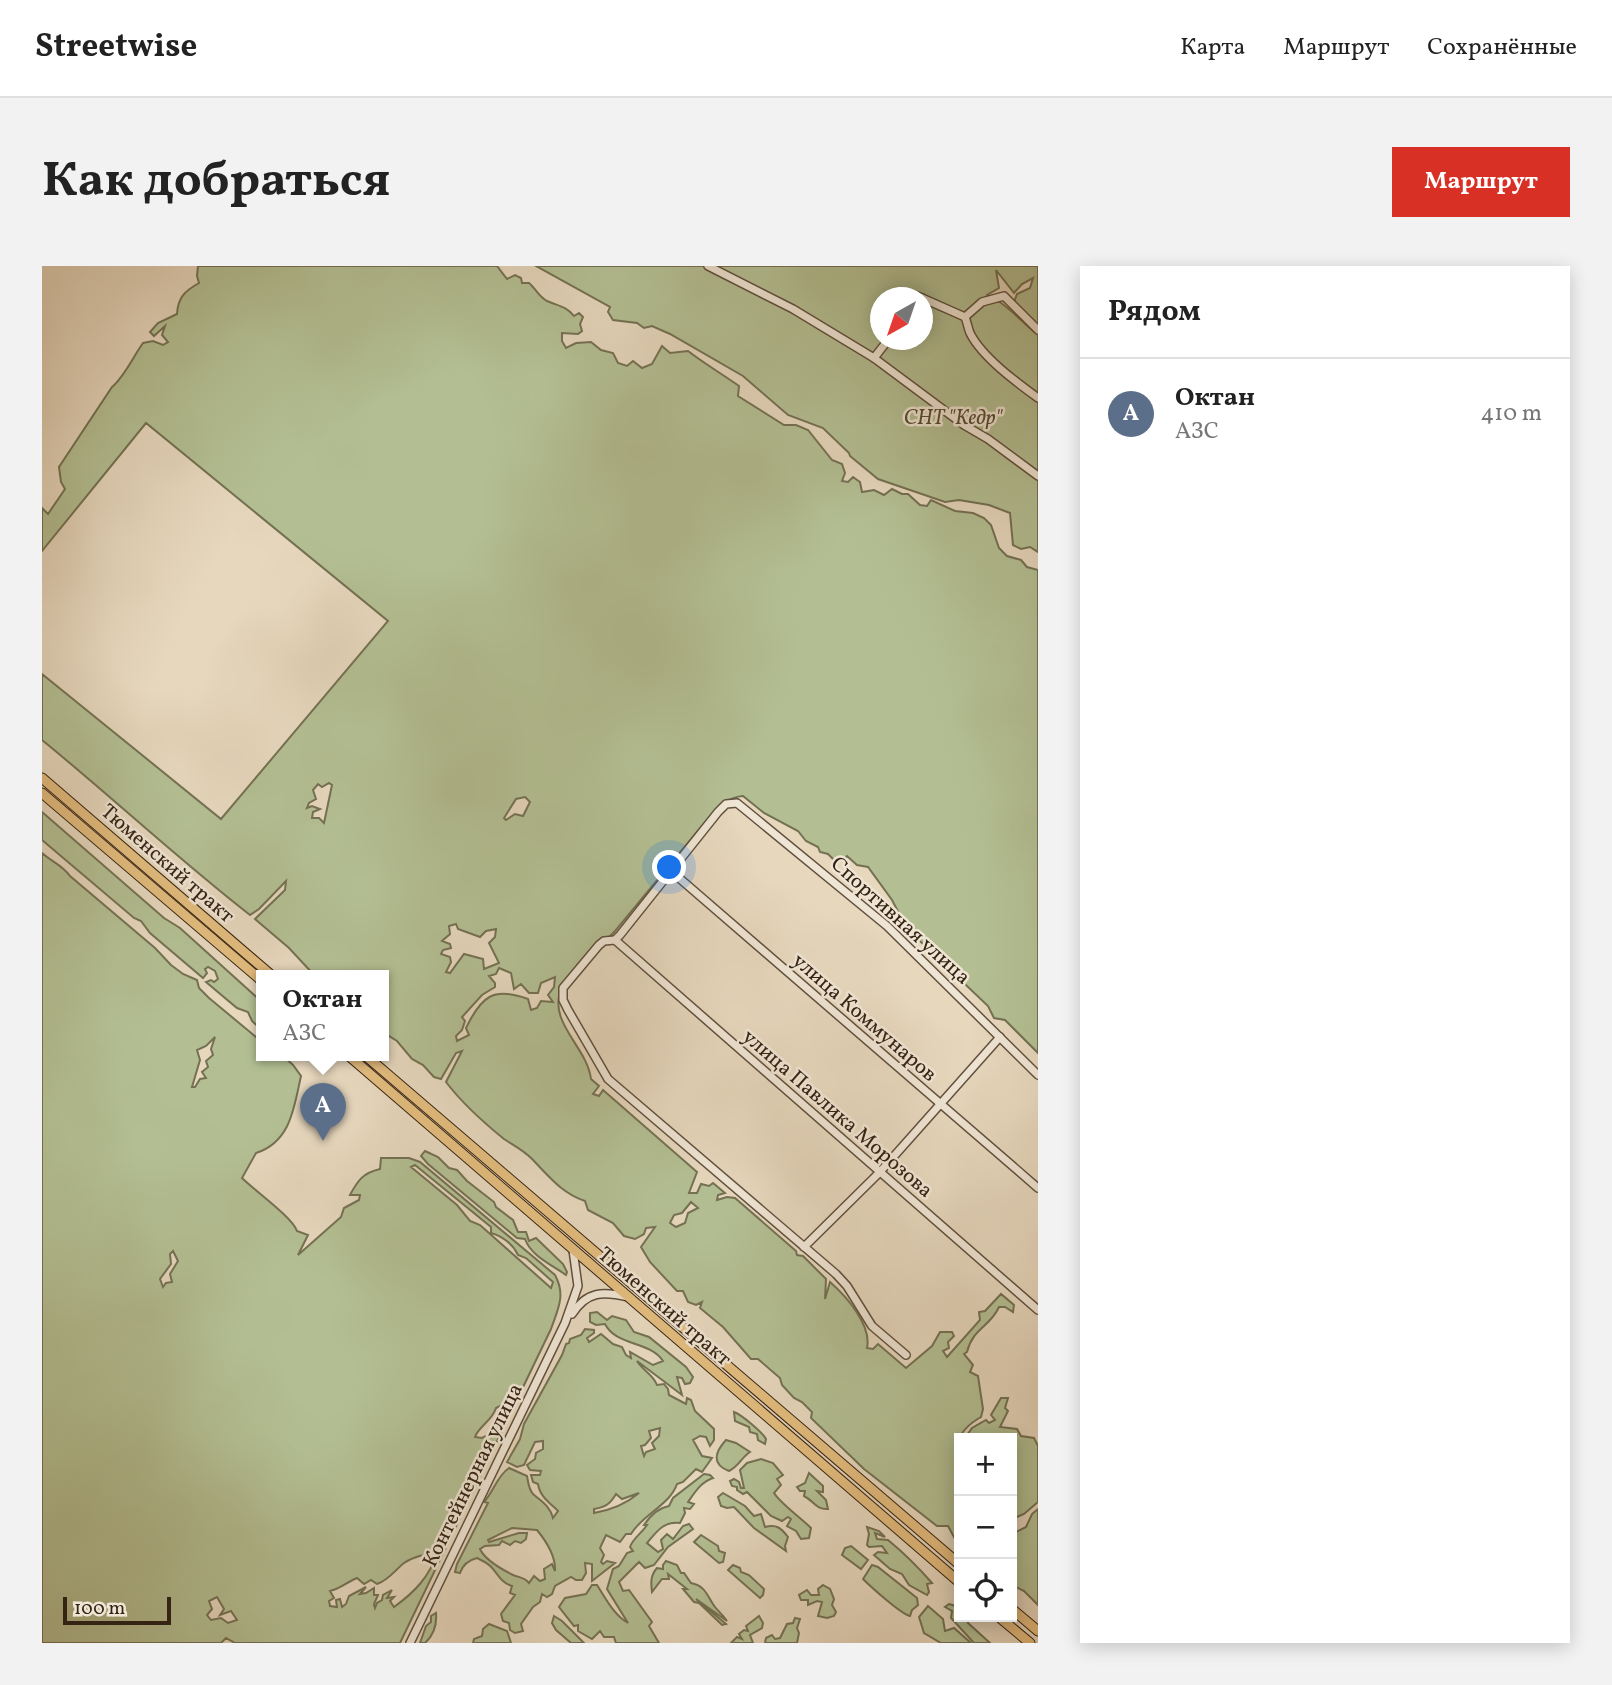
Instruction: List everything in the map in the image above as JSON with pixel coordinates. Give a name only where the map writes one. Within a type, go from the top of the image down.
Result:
[{"type":"main road","name":"Тюменский тракт","points":[[42,778],[265,970]]},
{"type":"main road","name":"Тюменский тракт","points":[[42,793],[256,976]]},
{"type":"main road","name":"Тюменский тракт","points":[[355,1061],[954,1578]]},
{"type":"main road","name":"Тюменский тракт","points":[[372,1061],[954,1560]]},
{"type":"main road","points":[[1017,1613],[1038,1631]]},
{"type":"main road","points":[[1005,1622],[1030,1643]]},
{"type":"street","points":[[708,266],[793,309],[874,358],[1038,476]]},
{"type":"street","points":[[965,317],[982,302],[1004,296],[1038,330]]},
{"type":"street","points":[[933,303],[965,317],[970,332],[989,356],[1038,398]]},
{"type":"street","points":[[874,358],[880,350]]},
{"type":"street","name":"Спортивная улица","points":[[671,871],[718,812],[731,803],[737,803],[887,926],[1038,1075]]},
{"type":"street","points":[[671,871],[615,940],[599,944],[563,988],[568,1010],[597,1062],[617,1087],[847,1286],[872,1326],[906,1355]]},
{"type":"street","name":"улица Коммунаров","points":[[671,871],[1038,1188]]},
{"type":"street","name":"улица Павлика Морозова","points":[[615,940],[1038,1310]]},
{"type":"street","points":[[804,1247],[879,1173],[1000,1037]]},
{"type":"street","name":"Контейнерная улица","points":[[410,1643],[565,1323],[578,1286],[573,1250]]},
{"type":"street","name":"Контейнерная улица","points":[[565,1323],[582,1301],[593,1294],[611,1293],[628,1297]]},
{"type":"green space","points":[[198,266],[497,266],[507,279],[515,275],[521,278],[522,283],[529,283],[544,299],[565,308],[574,316],[579,313],[583,317],[580,324],[582,331],[578,334],[562,333],[566,348],[576,343],[591,342],[601,350],[613,353],[618,363],[627,366],[633,361],[642,368],[652,364],[662,346],[670,353],[688,351],[739,386],[738,396],[784,425],[796,425],[808,430],[832,460],[842,464],[845,473],[842,481],[848,482],[853,477],[860,482],[862,492],[874,490],[884,495],[892,489],[908,494],[920,505],[927,506],[931,500],[955,511],[973,513],[991,525],[999,548],[1007,556],[1021,560],[1027,567],[1038,570],[1038,1053],[1005,1020],[994,1018],[988,1006],[921,942],[903,921],[892,900],[868,867],[857,865],[847,856],[841,861],[835,861],[806,841],[798,831],[764,813],[743,796],[729,800],[711,815],[616,930],[562,987],[558,1000],[563,1023],[583,1056],[591,1079],[599,1086],[593,1094],[599,1096],[603,1090],[697,1172],[689,1193],[697,1193],[701,1184],[709,1186],[713,1183],[725,1193],[718,1195],[717,1200],[735,1198],[796,1251],[797,1255],[803,1256],[826,1279],[825,1299],[830,1282],[856,1312],[866,1330],[867,1348],[873,1349],[878,1344],[906,1368],[932,1346],[940,1332],[952,1332],[954,1336],[948,1342],[949,1348],[943,1351],[947,1357],[980,1320],[979,1312],[985,1311],[1001,1294],[1014,1305],[1013,1312],[999,1307],[977,1332],[964,1354],[973,1365],[970,1372],[978,1376],[983,1409],[981,1417],[962,1433],[954,1433],[954,1537],[948,1526],[937,1526],[864,1469],[811,1418],[812,1412],[794,1398],[782,1385],[780,1378],[758,1359],[751,1359],[723,1327],[700,1308],[702,1302],[696,1305],[688,1302],[683,1291],[677,1291],[650,1262],[641,1247],[655,1227],[646,1228],[644,1234],[635,1239],[624,1236],[613,1223],[588,1210],[585,1201],[562,1188],[528,1155],[504,1139],[473,1112],[446,1082],[462,1051],[456,1053],[441,1079],[434,1077],[423,1065],[412,1059],[397,1041],[389,1036],[389,970],[309,970],[289,948],[255,919],[285,890],[286,881],[250,915],[42,740],[42,674],[221,819],[388,621],[146,423],[42,551],[42,508],[48,514],[65,489],[59,467],[143,343],[153,341],[163,345],[168,342],[162,335],[165,326],[154,336],[150,332],[158,323],[177,314],[183,295],[199,283]],"holes":[[[329,783],[332,785],[324,823],[319,818],[312,818],[313,812],[320,809],[312,806],[307,808],[309,803],[316,799],[313,790],[318,784],[322,787]],[[525,797],[530,802],[523,816],[515,814],[506,820],[504,818],[516,799]],[[456,924],[458,929],[480,937],[486,931],[496,929],[495,937],[489,943],[499,963],[484,969],[483,959],[464,954],[450,973],[446,972],[451,962],[450,957],[441,954],[443,950],[451,948],[450,944],[442,941],[450,934],[449,926]],[[499,968],[511,973],[514,989],[521,984],[529,993],[538,993],[541,983],[555,977],[554,987],[548,995],[553,1002],[541,1001],[537,1008],[531,1010],[528,999],[497,994],[477,1009],[466,1028],[469,1035],[457,1041],[456,1036],[465,1021],[462,1017],[482,995],[495,987],[489,976],[496,974]],[[691,1202],[698,1208],[688,1213],[685,1223],[676,1227],[670,1223],[674,1215],[682,1213]]]},
{"type":"green space","name":"СНТ \"Кедр\"","points":[[536,266],[1038,266],[1038,325],[1014,302],[1017,294],[1030,288],[1033,278],[1022,284],[1014,293],[996,270],[999,288],[987,295],[993,302],[998,301],[1007,308],[1038,335],[1038,552],[1030,547],[1021,549],[1013,545],[1010,513],[989,505],[959,500],[945,502],[878,479],[850,456],[823,428],[788,415],[743,376],[670,334],[652,326],[644,328],[637,323],[613,320],[608,312],[610,307]]},
{"type":"green space","points":[[42,812],[164,918],[180,928],[256,997],[256,1025],[248,1012],[237,1008],[206,982],[218,979],[215,971],[208,967],[203,978],[150,933],[141,921],[134,918],[42,840]]},
{"type":"green space","points":[[42,853],[155,948],[171,965],[197,980],[199,988],[209,998],[256,1037],[256,1061],[289,1061],[301,1076],[293,1111],[284,1132],[268,1148],[256,1153],[242,1178],[281,1212],[297,1231],[308,1235],[298,1255],[341,1217],[344,1208],[359,1200],[360,1195],[350,1195],[362,1178],[380,1169],[381,1158],[409,1158],[420,1162],[555,1275],[560,1289],[558,1308],[551,1329],[400,1643],[235,1643],[226,1638],[221,1643],[42,1643]],"holes":[[[215,1037],[211,1049],[213,1055],[206,1061],[208,1067],[202,1072],[206,1078],[200,1079],[195,1087],[192,1087],[200,1060],[197,1050]],[[415,1165],[491,1227],[491,1233],[507,1241],[518,1255],[526,1258],[553,1282],[551,1288],[480,1225],[470,1221],[457,1205],[411,1167]],[[173,1251],[178,1261],[170,1274],[172,1282],[163,1287],[160,1279],[171,1264],[170,1254]],[[506,1403],[507,1406],[490,1434],[482,1438],[475,1437],[496,1408]],[[438,1552],[426,1576],[415,1590],[394,1607],[390,1601],[394,1597],[387,1598],[392,1590],[383,1595],[375,1608],[378,1595],[374,1595],[374,1588],[360,1594],[366,1587],[349,1596],[342,1607],[340,1599],[336,1600],[337,1607],[330,1606],[329,1601],[334,1598],[330,1591],[357,1578],[364,1584],[371,1580],[377,1584],[408,1561]],[[217,1597],[224,1609],[220,1615],[231,1611],[237,1620],[228,1623],[221,1618],[211,1620],[207,1615],[212,1609],[209,1601]]]},
{"type":"green space","points":[[425,1151],[438,1157],[449,1168],[457,1170],[494,1202],[496,1207],[513,1220],[518,1232],[526,1232],[529,1241],[536,1238],[563,1264],[566,1275],[537,1255],[525,1239],[517,1238],[428,1164],[421,1156]]},
{"type":"green space","points":[[597,1312],[607,1320],[612,1316],[626,1320],[634,1332],[649,1337],[686,1367],[693,1377],[690,1383],[685,1384],[682,1378],[677,1377],[682,1395],[637,1361],[657,1385],[664,1384],[669,1395],[686,1404],[687,1398],[691,1400],[695,1411],[714,1429],[714,1440],[710,1446],[706,1437],[700,1436],[693,1440],[702,1456],[712,1458],[702,1472],[696,1469],[683,1482],[677,1484],[668,1498],[620,1542],[606,1535],[600,1548],[604,1555],[601,1562],[615,1563],[592,1581],[592,1564],[585,1563],[586,1573],[582,1580],[571,1577],[555,1586],[552,1594],[547,1597],[542,1594],[540,1602],[521,1624],[523,1631],[515,1633],[510,1630],[509,1623],[503,1621],[501,1614],[515,1595],[510,1593],[512,1586],[477,1558],[467,1563],[460,1573],[455,1572],[488,1503],[484,1502],[501,1475],[509,1468],[527,1476],[532,1492],[548,1507],[553,1518],[558,1511],[543,1496],[538,1484],[533,1482],[531,1475],[540,1475],[541,1471],[530,1470],[527,1465],[535,1459],[536,1453],[543,1449],[543,1441],[535,1442],[524,1465],[517,1467],[507,1462],[566,1344],[570,1339],[581,1335],[585,1329],[594,1330],[587,1338],[589,1342],[601,1334],[613,1344],[622,1347],[631,1358],[630,1352],[653,1365],[663,1361],[650,1350],[617,1336],[605,1324],[596,1325],[590,1322],[590,1313]],"holes":[[[660,1428],[659,1436],[652,1443],[655,1449],[646,1452],[644,1456],[641,1446],[651,1438],[649,1431]],[[639,1493],[618,1506],[594,1513],[594,1509],[607,1504],[616,1494],[622,1499]],[[512,1528],[537,1530],[552,1554],[555,1571],[552,1564],[544,1569],[545,1579],[540,1581],[534,1576],[529,1583],[495,1564],[480,1549],[499,1545],[502,1541],[510,1545],[515,1541],[521,1543],[526,1539],[527,1533],[489,1542],[488,1540]]]},
{"type":"green space","points":[[1001,1398],[1008,1398],[1005,1408],[1008,1411],[1000,1427],[1017,1429],[1021,1436],[1034,1438],[1038,1446],[1038,1502],[1017,1517],[1017,1433],[968,1433],[986,1420],[989,1423],[995,1420],[991,1415]]},
{"type":"green space","points":[[734,1412],[760,1432],[766,1439],[765,1444],[758,1440],[757,1434],[750,1432],[749,1427],[735,1421]]},
{"type":"green space","points":[[726,1440],[750,1452],[729,1471],[717,1461],[717,1453]]},
{"type":"green space","points":[[761,1459],[773,1463],[783,1475],[777,1479],[781,1485],[774,1493],[811,1528],[809,1538],[801,1539],[796,1531],[787,1526],[791,1519],[788,1517],[782,1521],[771,1516],[747,1492],[743,1494],[737,1487],[732,1486],[730,1481],[734,1479],[744,1488],[740,1470],[747,1463]]},
{"type":"green space","points":[[809,1473],[823,1486],[823,1492],[817,1491],[826,1500],[828,1509],[818,1507],[804,1496],[805,1491],[800,1491],[797,1487],[805,1483]]},
{"type":"green space","points":[[704,1474],[713,1478],[693,1495],[688,1502],[694,1504],[690,1509],[684,1508],[685,1513],[680,1523],[665,1525],[647,1543],[658,1552],[663,1549],[661,1540],[667,1534],[673,1539],[683,1526],[689,1524],[693,1529],[668,1547],[654,1565],[645,1568],[639,1562],[619,1582],[623,1591],[629,1590],[652,1622],[649,1626],[659,1643],[616,1643],[614,1637],[604,1637],[600,1631],[592,1639],[578,1631],[578,1625],[574,1626],[559,1607],[565,1598],[586,1594],[592,1585],[597,1585],[614,1611],[628,1623],[607,1589],[613,1569],[619,1566],[627,1553],[633,1551],[631,1544],[652,1516],[669,1506],[673,1498]]},
{"type":"green space","points":[[723,1493],[745,1506],[754,1516],[761,1514],[765,1527],[776,1526],[783,1531],[788,1537],[786,1551],[754,1528],[734,1507],[721,1506],[718,1497]]},
{"type":"green space","points":[[1038,1509],[1038,1605],[1017,1588],[1017,1532],[1026,1527],[1032,1514]]},
{"type":"green space","points":[[867,1527],[879,1531],[885,1537],[875,1533],[877,1539],[888,1540],[932,1583],[927,1584],[927,1595],[909,1585],[902,1574],[890,1569],[874,1555],[878,1552],[887,1553],[882,1546],[867,1545]]},
{"type":"green space","points":[[701,1535],[725,1553],[723,1562],[719,1563],[694,1542]]},
{"type":"green space","points":[[851,1546],[868,1560],[861,1569],[842,1555],[845,1548]]},
{"type":"green space","points":[[666,1561],[677,1565],[691,1583],[703,1589],[727,1621],[696,1599],[726,1624],[722,1625],[699,1603],[694,1602],[683,1589],[687,1589],[668,1574],[669,1579],[662,1579],[652,1592],[653,1574],[657,1568],[663,1569]]},
{"type":"green space","points":[[733,1565],[764,1589],[760,1598],[728,1570]]},
{"type":"green space","points":[[872,1565],[917,1598],[918,1605],[910,1616],[893,1606],[863,1579]]},
{"type":"green space","points":[[823,1585],[830,1589],[834,1599],[832,1605],[836,1612],[834,1616],[827,1618],[818,1616],[822,1602],[808,1605],[808,1600],[801,1600],[799,1595],[807,1590],[811,1595],[819,1595],[818,1589]]},
{"type":"green space","points":[[949,1604],[954,1606],[954,1621],[951,1618],[952,1611],[945,1607]]},
{"type":"green space","points":[[928,1606],[943,1619],[945,1631],[954,1628],[971,1643],[941,1643],[924,1633],[919,1617]]},
{"type":"green space","points":[[436,1613],[433,1633],[425,1643],[420,1643],[426,1626],[431,1622],[431,1616]]},
{"type":"green space","points":[[554,1616],[584,1643],[571,1643],[556,1630],[552,1623]]},
{"type":"green space","points":[[759,1616],[763,1623],[762,1628],[750,1635],[753,1643],[731,1643],[737,1637],[742,1639],[739,1634],[744,1630],[748,1631],[746,1626]]},
{"type":"green space","points":[[795,1618],[800,1619],[797,1643],[765,1643],[766,1638],[772,1635],[775,1639],[780,1638],[787,1624],[793,1623]]},
{"type":"green space","points":[[955,1622],[968,1622],[990,1643],[974,1643]]},
{"type":"green space","points":[[489,1624],[507,1631],[511,1643],[473,1643],[474,1639],[482,1636],[483,1629]]},
{"type":"place","name":"Октан","points":[[323,1141]]}]
